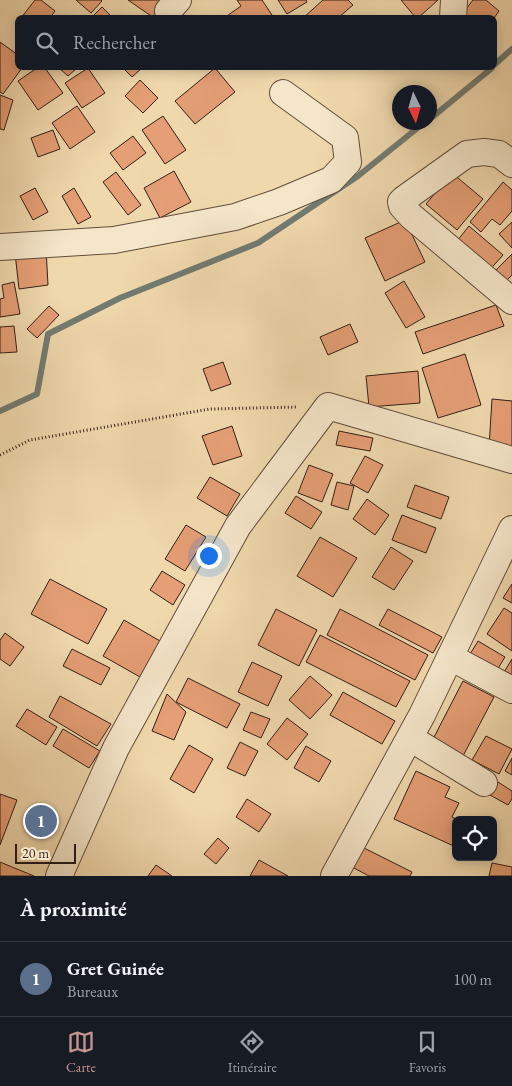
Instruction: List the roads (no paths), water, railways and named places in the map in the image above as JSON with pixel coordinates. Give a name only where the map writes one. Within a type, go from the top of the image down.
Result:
[{"type":"street","points":[[453,15],[454,0]]},
{"type":"street","points":[[0,247],[114,240],[235,217],[279,202],[331,180],[348,162],[345,138],[283,93]]},
{"type":"street","points":[[512,164],[499,154],[484,152],[467,154],[401,202],[402,206],[411,216],[512,301]]},
{"type":"street","points":[[59,876],[116,748],[238,526],[328,406],[512,460]]},
{"type":"street","points":[[334,876],[410,738],[512,529]]},
{"type":"street","points":[[450,658],[512,690]]},
{"type":"street","points":[[410,738],[484,783]]},
{"type":"waterway","points":[[497,62],[512,49]]},
{"type":"waterway","points":[[437,113],[490,70]]},
{"type":"waterway","points":[[0,411],[37,394],[48,334],[120,298],[258,243],[358,176],[415,130]]},
{"type":"place","name":"Gret Guinée","points":[[41,821]]}]
